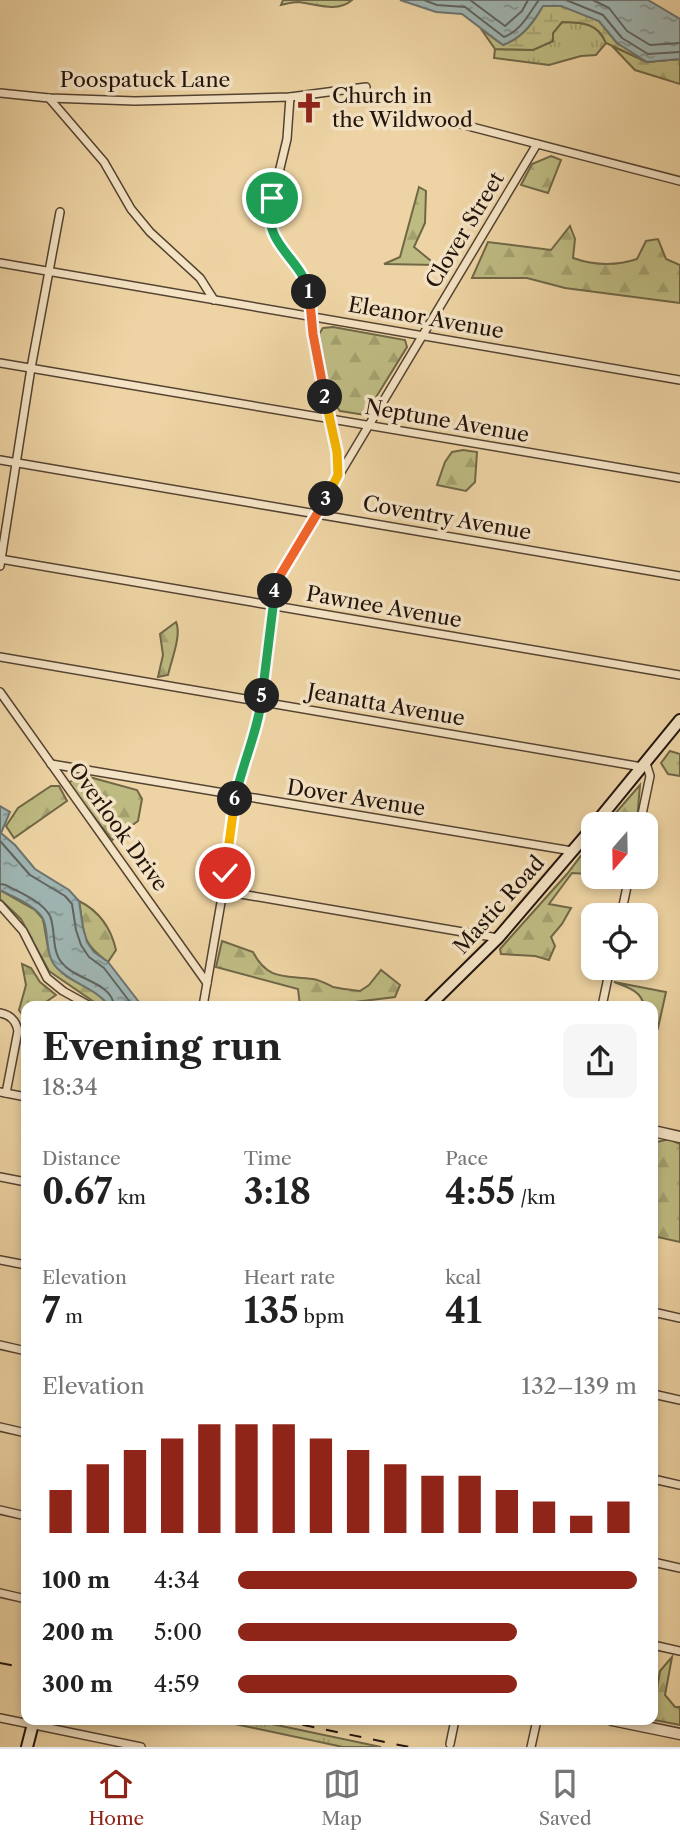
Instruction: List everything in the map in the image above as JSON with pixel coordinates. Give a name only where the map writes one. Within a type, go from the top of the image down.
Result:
[{"type":"main road","name":"Mastic Road","points":[[605,812],[680,720]]},
{"type":"main road","name":"Mastic Road","points":[[434,1001],[498,938],[581,841]]},
{"type":"main road","points":[[27,1747],[32,1725]]},
{"type":"street","name":"Poospatuck Lane","points":[[0,93],[135,101],[290,97],[366,87]]},
{"type":"street","points":[[290,97],[287,139],[268,218],[271,230],[309,288],[313,334],[337,452],[338,475]]},
{"type":"street","points":[[49,98],[104,162],[131,209],[150,232],[200,278],[214,300]]},
{"type":"street","points":[[441,119],[680,181]]},
{"type":"street","name":"Clover Street","points":[[317,513],[537,144]]},
{"type":"street","points":[[0,562],[60,212]]},
{"type":"street","name":"Eleanor Avenue","points":[[0,263],[680,380]]},
{"type":"street","name":"Neptune Avenue","points":[[0,363],[680,478]]},
{"type":"street","name":"Coventry Avenue","points":[[0,460],[680,576]]},
{"type":"street","points":[[204,1001],[223,891],[235,796],[254,738],[278,579],[317,513]]},
{"type":"street","name":"Pawnee Avenue","points":[[0,562],[680,676]]},
{"type":"street","name":"Jeanatta Avenue","points":[[0,657],[644,765]]},
{"type":"street","name":"Overlook Drive","points":[[0,692],[207,983]]},
{"type":"street","name":"Dover Avenue","points":[[51,764],[573,851]]},
{"type":"street","points":[[642,812],[650,776],[644,765]]},
{"type":"street","points":[[223,891],[498,938]]},
{"type":"street","points":[[0,905],[23,931],[47,978],[81,1001]]},
{"type":"street","points":[[603,1001],[607,980]]},
{"type":"street","points":[[0,1013],[12,1018],[18,1031],[3,1092],[21,1096]]},
{"type":"street","points":[[658,1132],[680,1137]]},
{"type":"street","points":[[0,1177],[21,1181]]},
{"type":"street","points":[[0,1260],[21,1264]]},
{"type":"street","points":[[658,1313],[680,1318]]},
{"type":"street","points":[[0,1345],[21,1350]]},
{"type":"street","points":[[658,1395],[680,1400]]},
{"type":"street","points":[[0,1427],[21,1432]]},
{"type":"street","points":[[658,1480],[680,1485]]},
{"type":"street","points":[[0,1510],[21,1515]]},
{"type":"street","points":[[658,1563],[680,1567]]},
{"type":"street","points":[[0,1593],[21,1598]]},
{"type":"street","points":[[658,1646],[680,1651]]},
{"type":"street","points":[[0,1718],[21,1721]]},
{"type":"street","points":[[42,1725],[141,1747]]},
{"type":"street","points":[[450,1744],[454,1725]]},
{"type":"street","points":[[531,1747],[536,1725]]},
{"type":"street","points":[[636,1725],[680,1734]]},
{"type":"green space","points":[[283,0],[352,0],[333,7],[298,2],[281,5]]},
{"type":"green space","points":[[543,5],[561,6],[586,14],[599,21],[617,43],[680,59],[647,62],[606,43],[599,31],[583,23],[562,22],[553,33],[553,41],[533,50],[495,49],[481,29],[503,45],[527,29]]},
{"type":"green space","points":[[562,22],[588,25],[599,31],[606,43],[596,55],[581,56],[549,65],[494,58],[495,49],[533,50],[553,41],[553,33]]},
{"type":"green space","points":[[612,46],[647,62],[680,59],[680,84],[635,70]]},
{"type":"green space","points":[[551,156],[561,160],[548,193],[521,185],[532,164]]},
{"type":"green space","points":[[419,187],[426,191],[425,223],[414,247],[436,265],[384,264],[400,257]]},
{"type":"green space","points":[[570,226],[575,239],[573,258],[588,262],[613,264],[637,259],[646,241],[658,239],[666,259],[680,265],[680,303],[565,288],[527,278],[472,278],[488,242],[551,250]]},
{"type":"green space","points":[[333,327],[405,340],[407,347],[365,415],[340,411],[331,399],[319,334],[323,328]]},
{"type":"green space","points":[[452,452],[477,452],[475,482],[466,491],[437,485],[445,462]]},
{"type":"green space","points":[[176,622],[177,641],[168,675],[158,677],[163,655],[160,634]]},
{"type":"green space","points":[[670,751],[680,754],[680,776],[668,774],[661,763]]},
{"type":"green space","points":[[82,775],[137,790],[142,799],[138,821],[112,840],[68,783]]},
{"type":"green space","points":[[640,785],[638,812],[616,812]]},
{"type":"green space","points":[[51,786],[59,786],[67,801],[14,838],[6,826],[18,808]]},
{"type":"green space","points":[[581,856],[581,874],[572,873],[549,904],[571,908],[551,937],[555,946],[549,960],[535,956],[501,954],[500,949]]},
{"type":"green space","points":[[0,890],[35,910],[43,919],[48,948],[66,976],[102,996],[106,1001],[93,1001],[49,971],[21,919],[0,899]]},
{"type":"green space","points":[[79,901],[98,915],[111,934],[116,950],[108,962],[92,948],[85,936]]},
{"type":"green space","points":[[222,941],[253,952],[265,968],[278,975],[316,980],[333,987],[360,991],[369,985],[381,970],[400,985],[395,997],[363,1001],[299,1001],[298,989],[216,967]]},
{"type":"green space","points":[[22,964],[31,968],[40,982],[56,995],[47,1001],[22,1001],[26,985]]},
{"type":"green space","points":[[614,982],[666,992],[658,1028],[658,1001],[643,1001],[629,988]]},
{"type":"green space","points":[[669,1139],[680,1144],[680,1242],[658,1237],[658,1142]]},
{"type":"green space","points":[[672,1657],[665,1695],[675,1707],[680,1707],[680,1725],[658,1721],[660,1671]]},
{"type":"green space","points":[[240,1725],[277,1725],[381,1747],[343,1747]]},
{"type":"water","points":[[400,0],[648,0],[680,19],[680,59],[647,62],[617,43],[599,21],[561,6],[543,6],[526,29],[503,45],[462,14],[436,12]]},
{"type":"water","points":[[0,806],[10,812],[1,833],[35,869],[69,890],[79,901],[87,942],[94,952],[108,962],[138,1001],[105,1001],[63,973],[51,958],[46,927],[41,916],[25,902],[0,890]]},
{"type":"railway","points":[[0,1663],[21,1667]]},
{"type":"railway","points":[[303,1725],[409,1747]]},
{"type":"place","name":"Church in the Wildwood","points":[[309,108]]},
{"type":"route","points":[[225,873],[238,782],[258,724],[268,633],[278,579],[338,475],[334,434],[313,334],[309,288],[271,230],[268,218],[272,198]]}]
